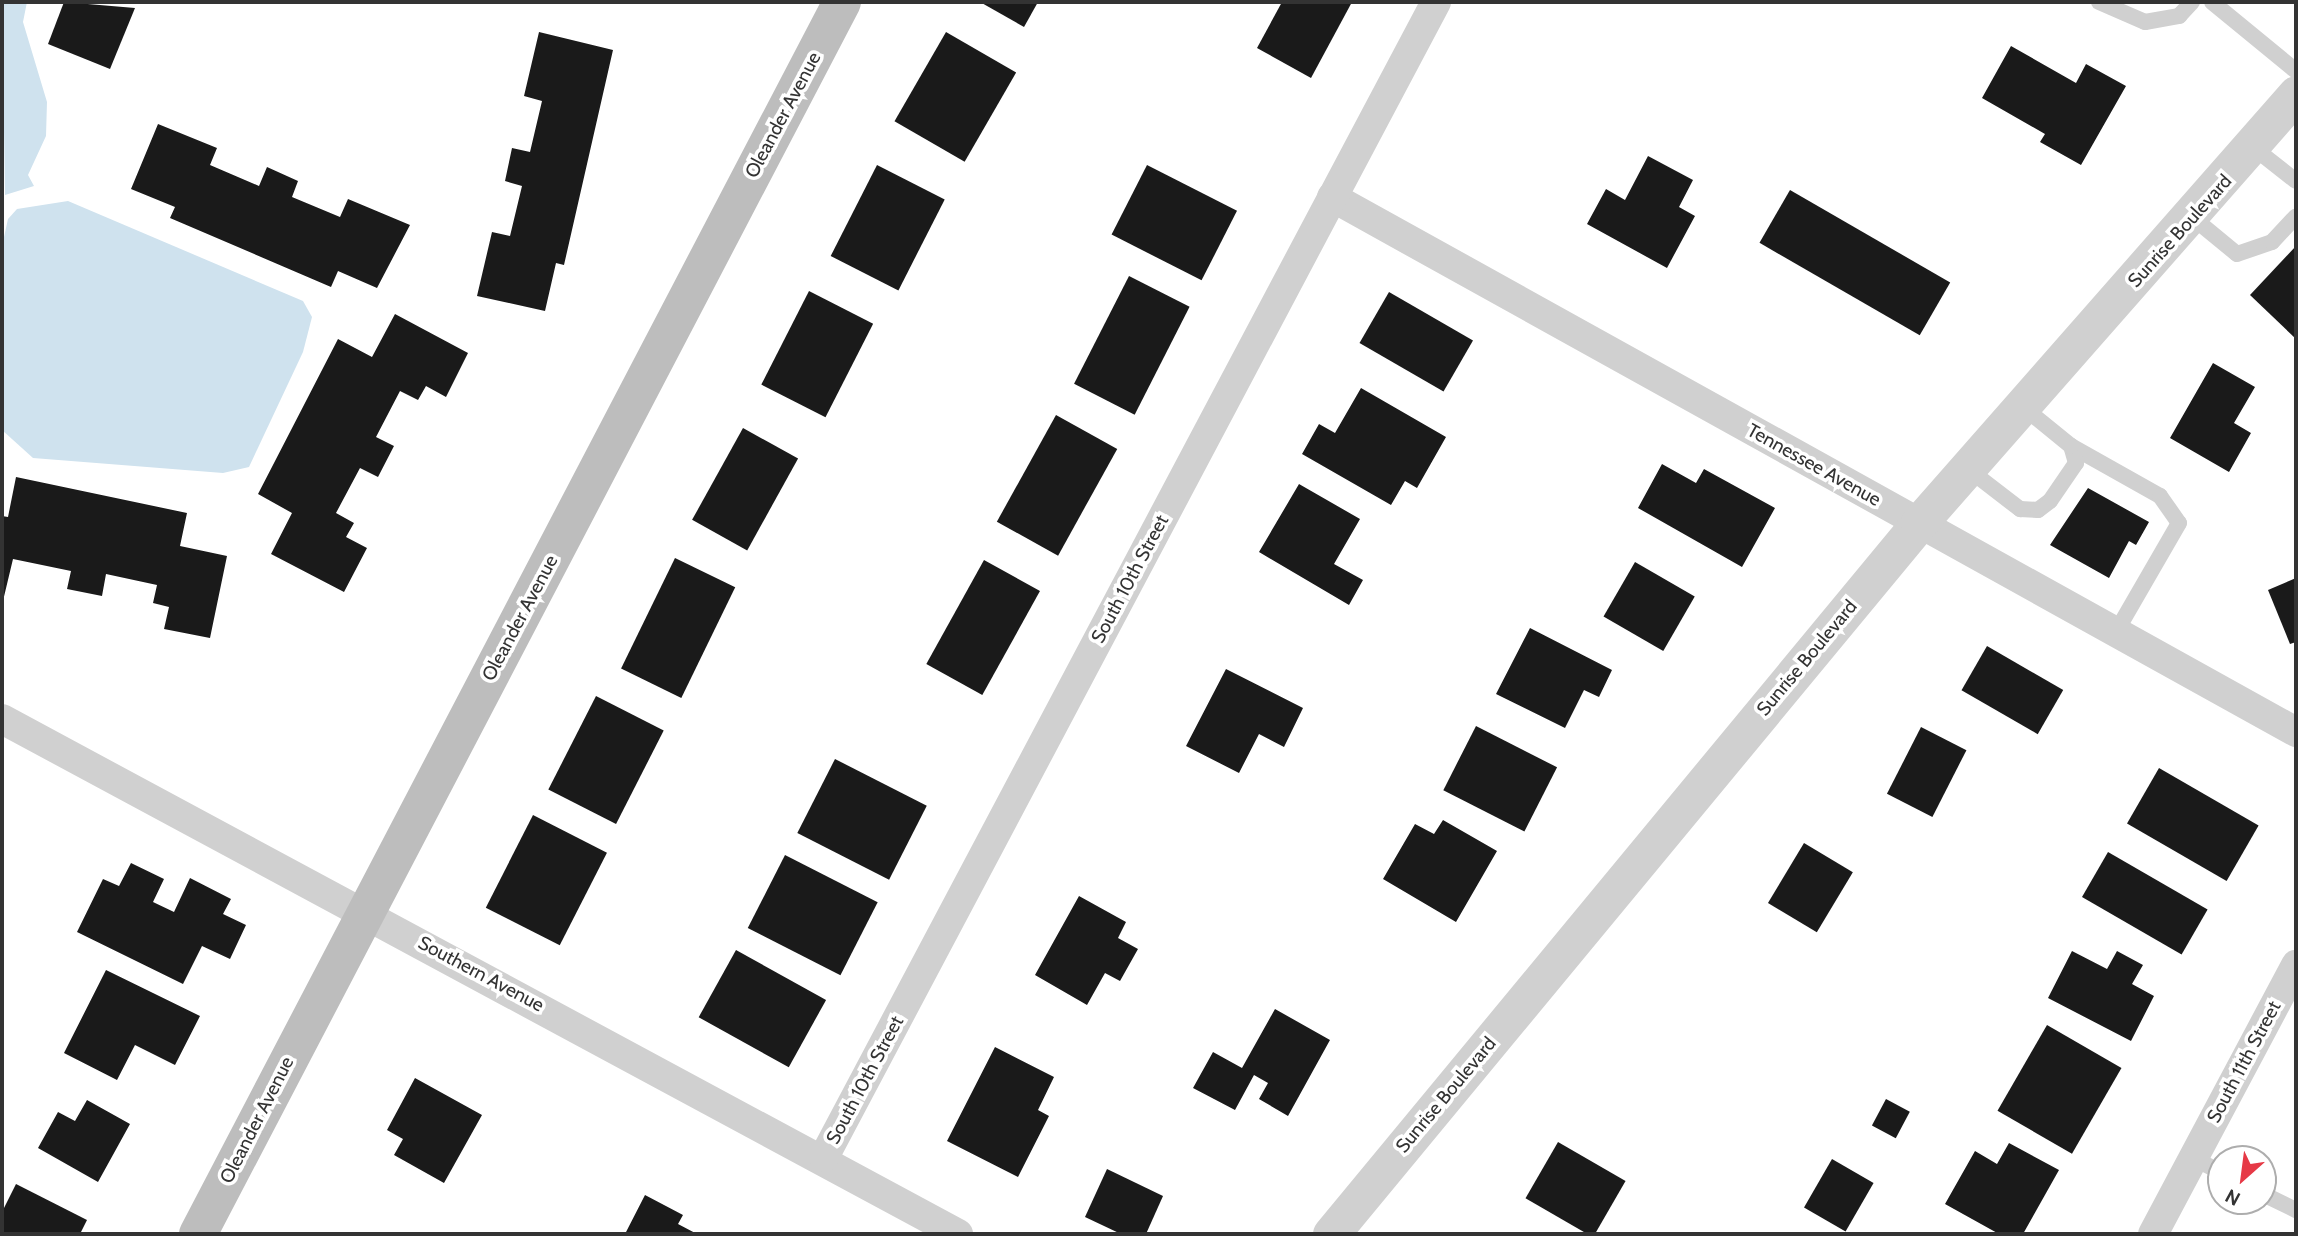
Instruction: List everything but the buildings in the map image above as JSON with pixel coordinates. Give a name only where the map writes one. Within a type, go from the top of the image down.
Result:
[{"type":"main road","name":"Oleander Avenue","points":[[198,1234],[842,2]]},
{"type":"street","name":"South 10th Street","points":[[824,1157],[1436,2]]},
{"type":"street","name":"Sunrise Boulevard","points":[[1331,1234],[1919,523],[2254,148],[2296,94]]},
{"type":"street","name":"Tennessee Avenue","points":[[1332,197],[2296,732]]},
{"type":"street","name":"Southern Avenue","points":[[2,719],[824,1157],[958,1234]]},
{"type":"street","name":"South 11th Street","points":[[2153,1234],[2296,965]]},
{"type":"lane","points":[[2099,2],[2145,22],[2179,16],[2192,2]]},
{"type":"lane","points":[[2212,2],[2296,71]]},
{"type":"lane","points":[[2254,148],[2296,181]]},
{"type":"lane","points":[[2192,217],[2236,254],[2272,242],[2296,216]]},
{"type":"lane","points":[[2023,407],[2071,446],[2160,496],[2179,523],[2116,632]]},
{"type":"lane","points":[[1968,469],[2001,499],[2038,510],[2076,463],[2071,446]]},
{"type":"lane","points":[[2193,1158],[2207,1165]]},
{"type":"lane","points":[[2277,1201],[2296,1210]]},
{"type":"water","points":[[2,2],[27,2],[23,22],[47,102],[46,136],[28,175],[34,186],[5,195]]},
{"type":"water","points":[[68,201],[303,301],[312,317],[303,352],[249,467],[223,473],[33,458],[2,430],[2,246],[8,219],[17,209]]}]
